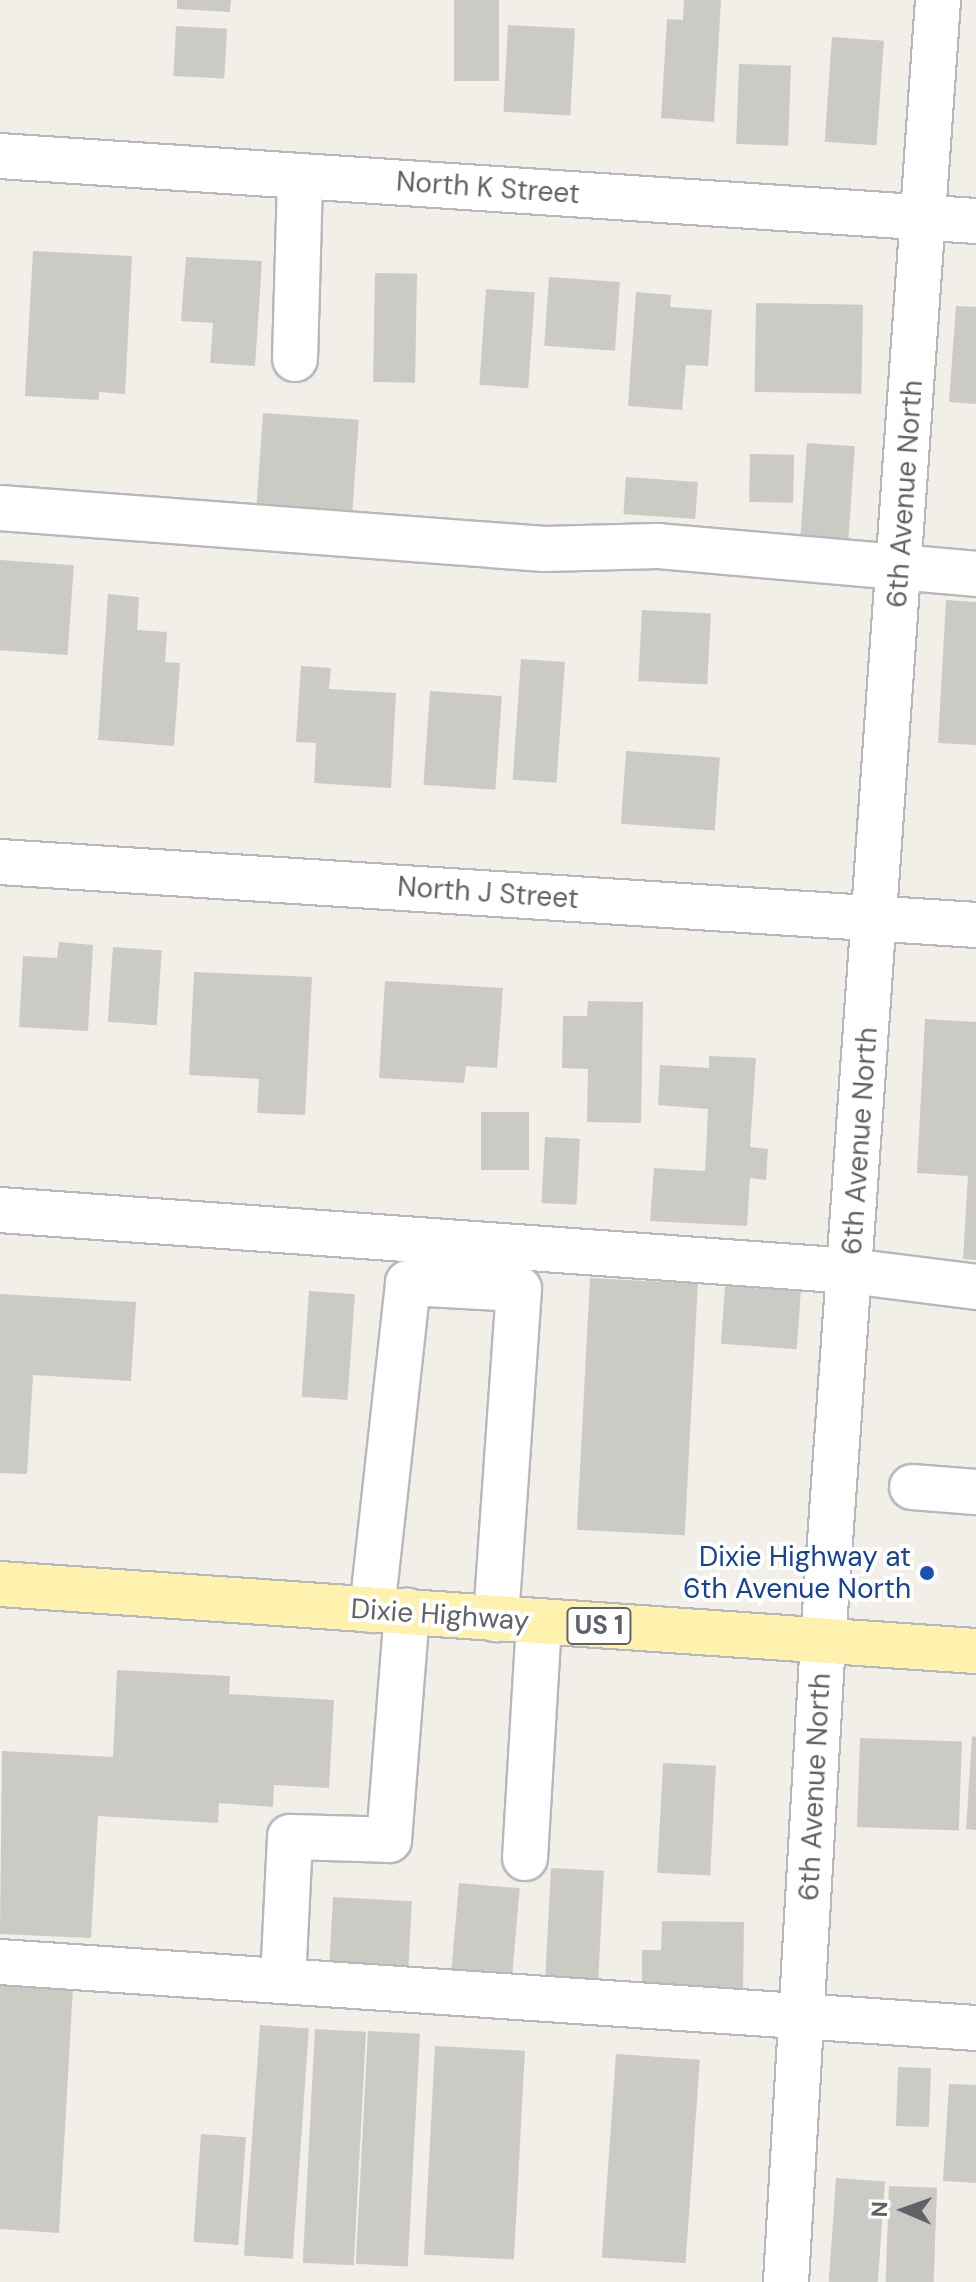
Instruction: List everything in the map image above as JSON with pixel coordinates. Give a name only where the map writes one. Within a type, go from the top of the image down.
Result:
[{"type":"main road","name":"Dixie Highway","points":[[0,1584],[976,1651]]},
{"type":"street","name":"6th Avenue North","points":[[786,2282],[823,1641],[938,0]]},
{"type":"street","name":"North K Street","points":[[0,156],[976,221]]},
{"type":"street","points":[[295,359],[300,176]]},
{"type":"street","points":[[0,508],[544,549],[658,546],[976,574]]},
{"type":"street","name":"North J Street","points":[[0,862],[976,925]]},
{"type":"street","points":[[0,1210],[850,1271],[976,1287]]},
{"type":"street","points":[[283,1981],[290,1837],[389,1840],[389,1611],[408,1283],[519,1289],[496,1619]]},
{"type":"street","points":[[912,1487],[976,1492]]},
{"type":"street","points":[[525,1858],[539,1622]]},
{"type":"street","points":[[0,1962],[976,2028]]},
{"type":"building","points":[[177,0],[231,0],[230,12],[177,9]]},
{"type":"building","points":[[454,0],[499,0],[499,81],[454,81]]},
{"type":"building","points":[[684,0],[721,0],[714,122],[661,118],[667,19],[683,20]]},
{"type":"building","points":[[508,25],[575,29],[570,115],[503,112]]},
{"type":"building","points":[[176,26],[227,29],[224,79],[173,76]]},
{"type":"building","points":[[832,37],[884,41],[877,145],[825,142]]},
{"type":"building","points":[[739,64],[791,66],[788,146],[736,144]]},
{"type":"building","points":[[33,251],[132,256],[125,394],[99,392],[99,400],[25,396]]},
{"type":"building","points":[[186,257],[262,261],[255,366],[210,363],[213,323],[181,321]]},
{"type":"building","points":[[375,273],[417,274],[415,383],[373,382]]},
{"type":"building","points":[[549,277],[620,282],[615,351],[544,346]]},
{"type":"building","points":[[486,289],[535,292],[528,388],[479,385]]},
{"type":"building","points":[[636,292],[671,295],[670,307],[712,310],[708,366],[686,365],[682,410],[628,406]]},
{"type":"building","points":[[756,303],[863,305],[861,394],[754,392]]},
{"type":"building","points":[[956,306],[976,307],[976,404],[949,402]]},
{"type":"building","points":[[263,413],[359,420],[352,511],[257,505]]},
{"type":"building","points":[[807,443],[855,446],[848,544],[800,541]]},
{"type":"building","points":[[750,454],[794,455],[793,503],[749,502]]},
{"type":"building","points":[[626,477],[698,482],[695,519],[623,514]]},
{"type":"building","points":[[0,560],[74,565],[68,655],[0,650]]},
{"type":"building","points":[[108,594],[139,597],[137,630],[167,632],[165,662],[180,663],[174,746],[98,740]]},
{"type":"building","points":[[946,600],[976,602],[976,745],[938,743]]},
{"type":"building","points":[[642,610],[711,614],[707,685],[638,681]]},
{"type":"building","points":[[521,659],[565,662],[556,783],[513,780]]},
{"type":"building","points":[[301,666],[331,668],[329,689],[396,693],[391,788],[314,783],[316,743],[296,742]]},
{"type":"building","points":[[430,691],[502,696],[495,790],[423,785]]},
{"type":"building","points":[[626,751],[720,758],[715,830],[621,824]]},
{"type":"building","points":[[59,942],[93,945],[88,1031],[19,1027],[23,956],[57,958]]},
{"type":"building","points":[[113,947],[162,950],[157,1025],[108,1022]]},
{"type":"building","points":[[194,972],[312,977],[305,1115],[257,1113],[259,1079],[189,1075]]},
{"type":"building","points":[[385,981],[503,988],[497,1068],[466,1066],[464,1083],[379,1078]]},
{"type":"building","points":[[588,1001],[643,1002],[641,1123],[587,1122],[588,1069],[562,1068],[563,1016],[587,1016]]},
{"type":"building","points":[[925,1019],[976,1022],[976,1260],[963,1259],[968,1176],[917,1173]]},
{"type":"building","points":[[709,1056],[756,1058],[750,1147],[768,1149],[766,1180],[750,1178],[747,1226],[650,1221],[654,1168],[705,1171],[708,1109],[658,1105],[660,1065],[709,1068]]},
{"type":"building","points":[[481,1112],[529,1112],[529,1170],[481,1170]]},
{"type":"building","points":[[545,1137],[580,1139],[576,1205],[542,1203]]},
{"type":"building","points":[[590,1278],[698,1284],[685,1535],[577,1530]]},
{"type":"building","points":[[725,1286],[801,1291],[797,1349],[721,1344]]},
{"type":"building","points":[[309,1291],[355,1294],[347,1400],[302,1397]]},
{"type":"building","points":[[0,1294],[136,1302],[131,1381],[33,1375],[27,1474],[0,1473]]},
{"type":"building","points":[[117,1670],[230,1676],[229,1694],[334,1700],[329,1788],[274,1785],[273,1807],[219,1803],[218,1823],[98,1816],[91,1938],[0,1934],[2,1751],[113,1757]]},
{"type":"building","points":[[972,1736],[976,1737],[976,1830],[966,1829]]},
{"type":"building","points":[[860,1738],[962,1742],[959,1831],[857,1827]]},
{"type":"building","points":[[663,1763],[716,1766],[710,1876],[657,1873]]},
{"type":"building","points":[[551,1868],[604,1871],[598,1984],[545,1981]]},
{"type":"building","points":[[459,1883],[520,1888],[512,1979],[451,1974]]},
{"type":"building","points":[[333,1897],[412,1901],[408,1967],[330,1963]]},
{"type":"building","points":[[662,1921],[744,1922],[743,1989],[642,1988],[642,1950],[661,1950]]},
{"type":"building","points":[[0,1983],[73,1987],[59,2233],[0,2229]]},
{"type":"building","points":[[260,2025],[309,2028],[293,2259],[244,2255]]},
{"type":"building","points":[[315,2029],[366,2032],[354,2265],[303,2263]]},
{"type":"building","points":[[368,2031],[420,2034],[408,2266],[356,2264]]},
{"type":"building","points":[[435,2046],[525,2051],[514,2259],[424,2255]]},
{"type":"building","points":[[616,2054],[700,2060],[686,2263],[602,2258]]},
{"type":"building","points":[[898,2067],[931,2068],[929,2127],[896,2126]]},
{"type":"building","points":[[949,2084],[976,2085],[976,2183],[943,2181]]},
{"type":"building","points":[[201,2134],[246,2137],[238,2245],[193,2242]]},
{"type":"building","points":[[836,2178],[885,2181],[878,2282],[829,2282]]},
{"type":"building","points":[[889,2186],[937,2188],[934,2282],[886,2282]]},
{"type":"place","name":"Dixie Highway at 6th Avenue North","points":[[927,1573]]}]
